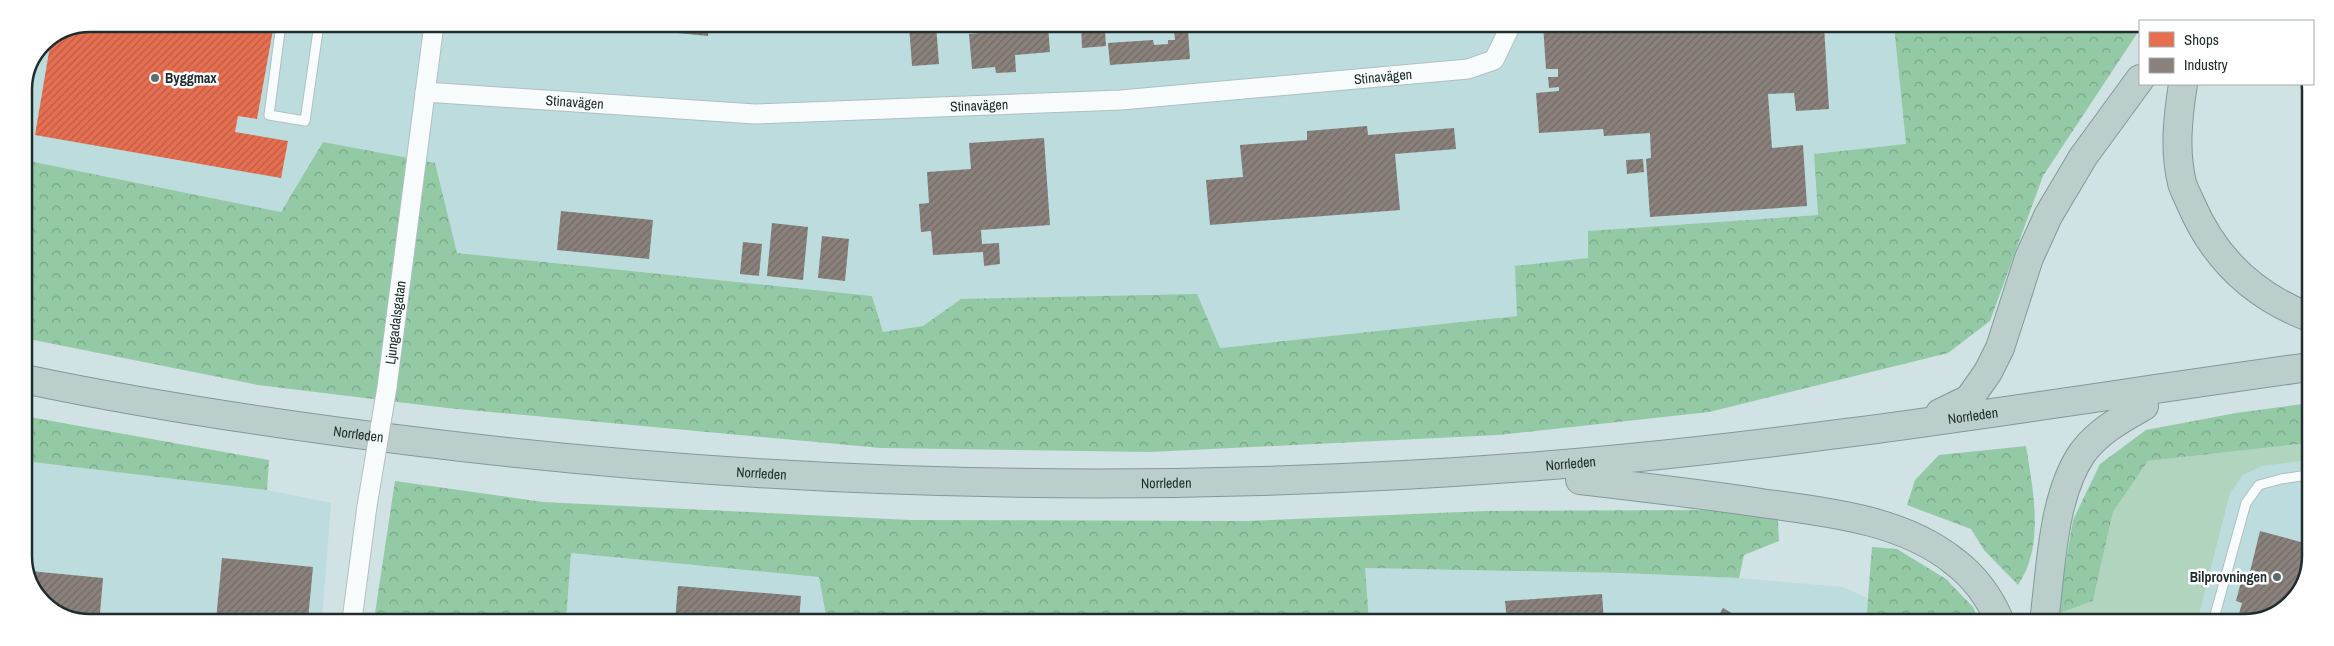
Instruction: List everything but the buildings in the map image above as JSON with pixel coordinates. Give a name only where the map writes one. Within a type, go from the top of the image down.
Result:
[{"type":"highway","points":[[1921,421],[1956,407],[1969,399],[1980,386],[2000,348],[2029,258],[2048,216],[2083,157],[2139,80]]},
{"type":"highway","points":[[2184,85],[2178,114],[2178,149],[2182,183],[2200,225],[2226,262],[2257,291],[2301,314]]},
{"type":"highway","name":"Norrleden","points":[[33,381],[149,403],[309,428],[512,454],[652,467],[777,475],[982,483],[1143,484],[1280,481],[1588,462],[1726,447],[2044,406],[2147,389],[2302,368]]},
{"type":"highway","name":"Norrleden","points":[[33,398],[148,420],[308,445],[510,470],[777,492],[982,500],[1251,498],[1390,494],[1580,480],[1766,459],[2046,418],[2302,385]]},
{"type":"highway","points":[[2045,614],[2058,520],[2073,469],[2084,451],[2102,432],[2144,406]]},
{"type":"highway","points":[[1580,480],[1803,509],[1880,525],[1921,541],[1955,561],[1979,585],[1990,600],[1996,614]]},
{"type":"street","name":"Ljungadalsgatan","points":[[353,614],[367,506],[387,387],[433,32]]},
{"type":"street","name":"Stinavägen","points":[[425,92],[755,114],[1121,100],[1468,69],[1494,60],[1508,32]]},
{"type":"lane","points":[[280,32],[269,115],[305,121],[319,32]]},
{"type":"lane","points":[[2215,614],[2246,503],[2259,485],[2281,478],[2302,476]]},
{"type":"shaded area","points":[[91,32],[1895,32],[1906,145],[1814,154],[1818,215],[1589,231],[1588,258],[1517,316],[1220,348],[961,299],[923,326],[883,332],[872,296],[457,253],[323,142],[281,212],[32,162],[32,91],[37,68],[42,58],[58,42],[68,37]]},
{"type":"shaded area","points":[[2302,446],[2302,555],[2300,570],[2292,588],[2269,608],[2243,614],[2094,614],[2113,512]]},
{"type":"shaded area","points":[[33,462],[267,490],[331,503],[322,614],[91,614],[76,612],[58,604],[47,594],[37,578],[34,567]]},
{"type":"shaded area","points":[[571,553],[819,577],[826,614],[567,614]]},
{"type":"shaded area","points":[[1365,568],[1621,573],[1739,578],[1843,587],[1867,598],[1866,614],[1368,614]]},
{"type":"green space","points":[[1895,32],[2138,32],[2043,176],[1990,321],[1948,353],[1709,412],[1498,435],[1150,452],[881,448],[447,408],[258,385],[33,340],[32,162],[281,212],[323,142],[435,163],[457,253],[872,296],[883,332],[923,326],[961,299],[1197,294],[1220,348],[1517,316],[1515,266],[1588,258],[1588,231],[1818,215],[1814,154],[1906,144]]},
{"type":"green space","points":[[2302,404],[2302,444],[2148,461],[2113,512],[2093,601],[2057,614],[2073,520],[2100,464],[2146,430],[2236,413]]},
{"type":"green space","points":[[33,418],[269,460],[267,490],[33,462]]},
{"type":"green space","points":[[2302,444],[2302,461],[2262,466],[2243,475],[2230,493],[2199,614],[2057,614],[2093,601],[2113,512],[2148,461]]},
{"type":"green space","points":[[2026,446],[2034,499],[2034,535],[2032,553],[2018,585],[1984,550],[1971,529],[1907,505],[1915,480],[1939,455]]},
{"type":"green space","points":[[395,481],[543,502],[910,520],[1248,521],[1485,511],[1717,510],[1778,520],[1779,541],[1744,555],[1739,578],[1621,573],[1365,568],[1368,614],[826,614],[819,577],[571,553],[567,614],[375,614]]},
{"type":"green space","points":[[1872,547],[1897,549],[1946,579],[1973,607],[1976,614],[1867,614]]},
{"type":"place","name":"Byggmax","points":[[155,78]]},
{"type":"place","name":"Bilprovningen","points":[[2277,577]]}]
